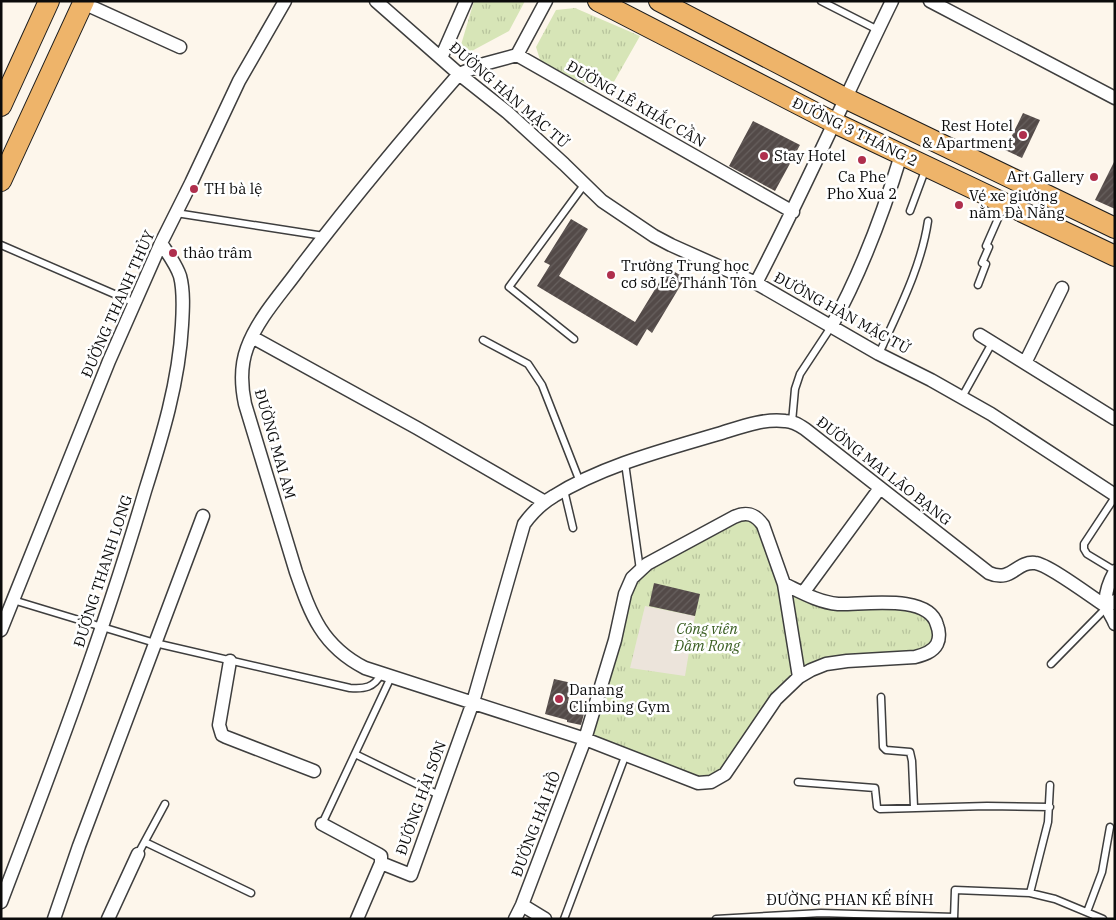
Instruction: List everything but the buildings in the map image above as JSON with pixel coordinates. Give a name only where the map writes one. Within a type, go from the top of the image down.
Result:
[{"type":"main road","points":[[34,106],[4,99],[49,1]]},
{"type":"main road","name":"ĐƯỜNG 3 THÁNG 2","points":[[598,1],[833,122],[1004,204],[1110,236]]},
{"type":"main road","name":"ĐƯỜNG 3 THÁNG 2","points":[[658,1],[1110,236]]},
{"type":"main road","points":[[1,180],[83,2]]},
{"type":"street","name":"ĐƯỜNG THANH THỦY","points":[[1,630],[109,362],[161,243],[239,80],[285,1]]},
{"type":"street","name":"ĐƯỜNG HÀN MẶC TỬ","points":[[376,1],[459,74],[507,112],[602,201],[654,236],[756,283],[879,354],[962,397],[1115,496]]},
{"type":"street","points":[[441,58],[466,1]]},
{"type":"street","points":[[517,55],[546,1]]},
{"type":"street","points":[[756,283],[793,212],[844,98],[892,1]]},
{"type":"street","points":[[930,1],[1115,98]]},
{"type":"street","points":[[83,2],[180,47]]},
{"type":"street","name":"ĐƯỜNG MAI AM","points":[[517,55],[484,64],[459,74],[324,236],[265,314],[252,337],[244,357],[242,392],[293,563],[305,599],[317,623],[327,639],[351,661],[386,676],[473,702],[626,754],[698,783],[711,782],[725,774],[776,699],[799,677],[826,664],[924,655],[937,644],[939,637],[936,619],[930,612],[921,608],[907,604],[838,604],[825,602],[784,584]]},
{"type":"street","name":"ĐƯỜNG LÊ KHẮC CẦN","points":[[517,55],[793,212]]},
{"type":"street","points":[[831,327],[862,264],[888,196],[901,155]]},
{"type":"street","name":"ĐƯỜNG THANH LONG","points":[[1,902],[66,733],[123,565],[166,423],[175,384],[181,344],[183,312],[180,277],[175,264],[161,243]]},
{"type":"street","points":[[1025,364],[1062,288]]},
{"type":"street","points":[[980,335],[1115,419]]},
{"type":"street","points":[[252,337],[409,423],[545,502]]},
{"type":"street","name":"ĐƯỜNG MAI LÃO BẠNG","points":[[473,702],[520,533],[528,518],[545,502],[580,482],[659,451],[751,425],[779,420],[792,422],[806,429],[988,573],[995,576],[1006,575],[1026,564],[1040,564],[1111,604]]},
{"type":"street","points":[[802,593],[880,488]]},
{"type":"street","points":[[640,570],[647,564],[734,517],[746,514],[758,518],[763,525],[784,584],[799,677]]},
{"type":"street","points":[[54,919],[79,846],[203,516]]},
{"type":"street","name":"ĐƯỜNG HẢI HỒ","points":[[514,919],[522,905],[585,740],[615,640],[625,594],[632,578],[640,570]]},
{"type":"street","points":[[1115,571],[1108,586],[1115,624]]},
{"type":"street","points":[[230,661],[220,725],[222,735],[314,771]]},
{"type":"street","name":"ĐƯỜNG HẢI SƠN","points":[[358,919],[381,864],[411,875],[473,702]]},
{"type":"street","points":[[322,824],[381,856],[381,864]]},
{"type":"street","points":[[108,919],[138,854]]},
{"type":"street","points":[[522,905],[545,919]]},
{"type":"lane","points":[[821,1],[878,30]]},
{"type":"lane","points":[[910,210],[927,167]]},
{"type":"lane","points":[[574,339],[509,287],[584,185]]},
{"type":"lane","points":[[978,285],[986,264],[982,263],[988,247],[986,246],[1004,204]]},
{"type":"lane","points":[[176,213],[324,236]]},
{"type":"lane","points":[[879,354],[914,274],[925,240],[928,221]]},
{"type":"lane","points":[[1,245],[135,303]]},
{"type":"lane","points":[[792,422],[795,389],[800,374],[831,327]]},
{"type":"lane","points":[[483,340],[528,364],[542,385],[580,482]]},
{"type":"lane","points":[[962,397],[992,343]]},
{"type":"lane","points":[[625,463],[640,570]]},
{"type":"lane","points":[[564,490],[573,528]]},
{"type":"lane","points":[[1115,496],[1084,544],[1084,549],[1087,554],[1115,571]]},
{"type":"lane","points":[[13,600],[155,643],[350,688],[365,688],[386,676]]},
{"type":"lane","points":[[1051,664],[1111,604]]},
{"type":"lane","points":[[322,824],[355,754],[386,676]]},
{"type":"lane","points":[[881,697],[883,747],[886,750],[910,752],[914,807]]},
{"type":"lane","points":[[355,754],[439,795]]},
{"type":"lane","points":[[564,919],[626,754]]},
{"type":"lane","points":[[798,782],[874,788],[876,790],[878,808],[1050,807]]},
{"type":"lane","points":[[1030,893],[1048,822],[1050,785]]},
{"type":"lane","points":[[138,854],[166,804]]},
{"type":"lane","points":[[1087,912],[1102,872],[1110,827]]},
{"type":"lane","points":[[145,842],[252,893]]},
{"type":"lane","name":"ĐƯỜNG PHAN KẾ BÍNH","points":[[716,919],[821,913],[954,918],[956,890],[1030,893],[1055,899],[1103,919]]},
{"type":"green space","points":[[474,1],[525,1],[509,31],[468,53],[458,55]]},
{"type":"green space","points":[[575,8],[640,36],[607,94],[541,63],[536,47],[556,10]]},
{"type":"green space","name":"Công viên Đầm Rong","points":[[746,513],[758,518],[784,584],[838,604],[907,604],[936,619],[933,649],[826,664],[799,677],[730,768],[698,783],[585,739],[625,594],[640,570]]},
{"type":"shaded area","points":[[645,606],[695,616],[685,676],[630,668]]},
{"type":"place","name":"Rest Hotel & Apartment","points":[[1023,135]]},
{"type":"place","name":"Stay Hotel","points":[[764,156]]},
{"type":"place","name":"Ca Phe Pho Xua 2","points":[[862,160]]},
{"type":"place","name":"Art Gallery","points":[[1094,177]]},
{"type":"place","name":"TH bà lệ","points":[[194,189]]},
{"type":"place","name":"Vé xe giường nằm Đà Nẵng","points":[[959,205]]},
{"type":"place","name":"thảo trâm","points":[[173,253]]},
{"type":"place","name":"Trường Trung học cơ sở Lê Thánh Tôn","points":[[611,275]]},
{"type":"place","name":"Danang Climbing Gym","points":[[559,699]]}]
